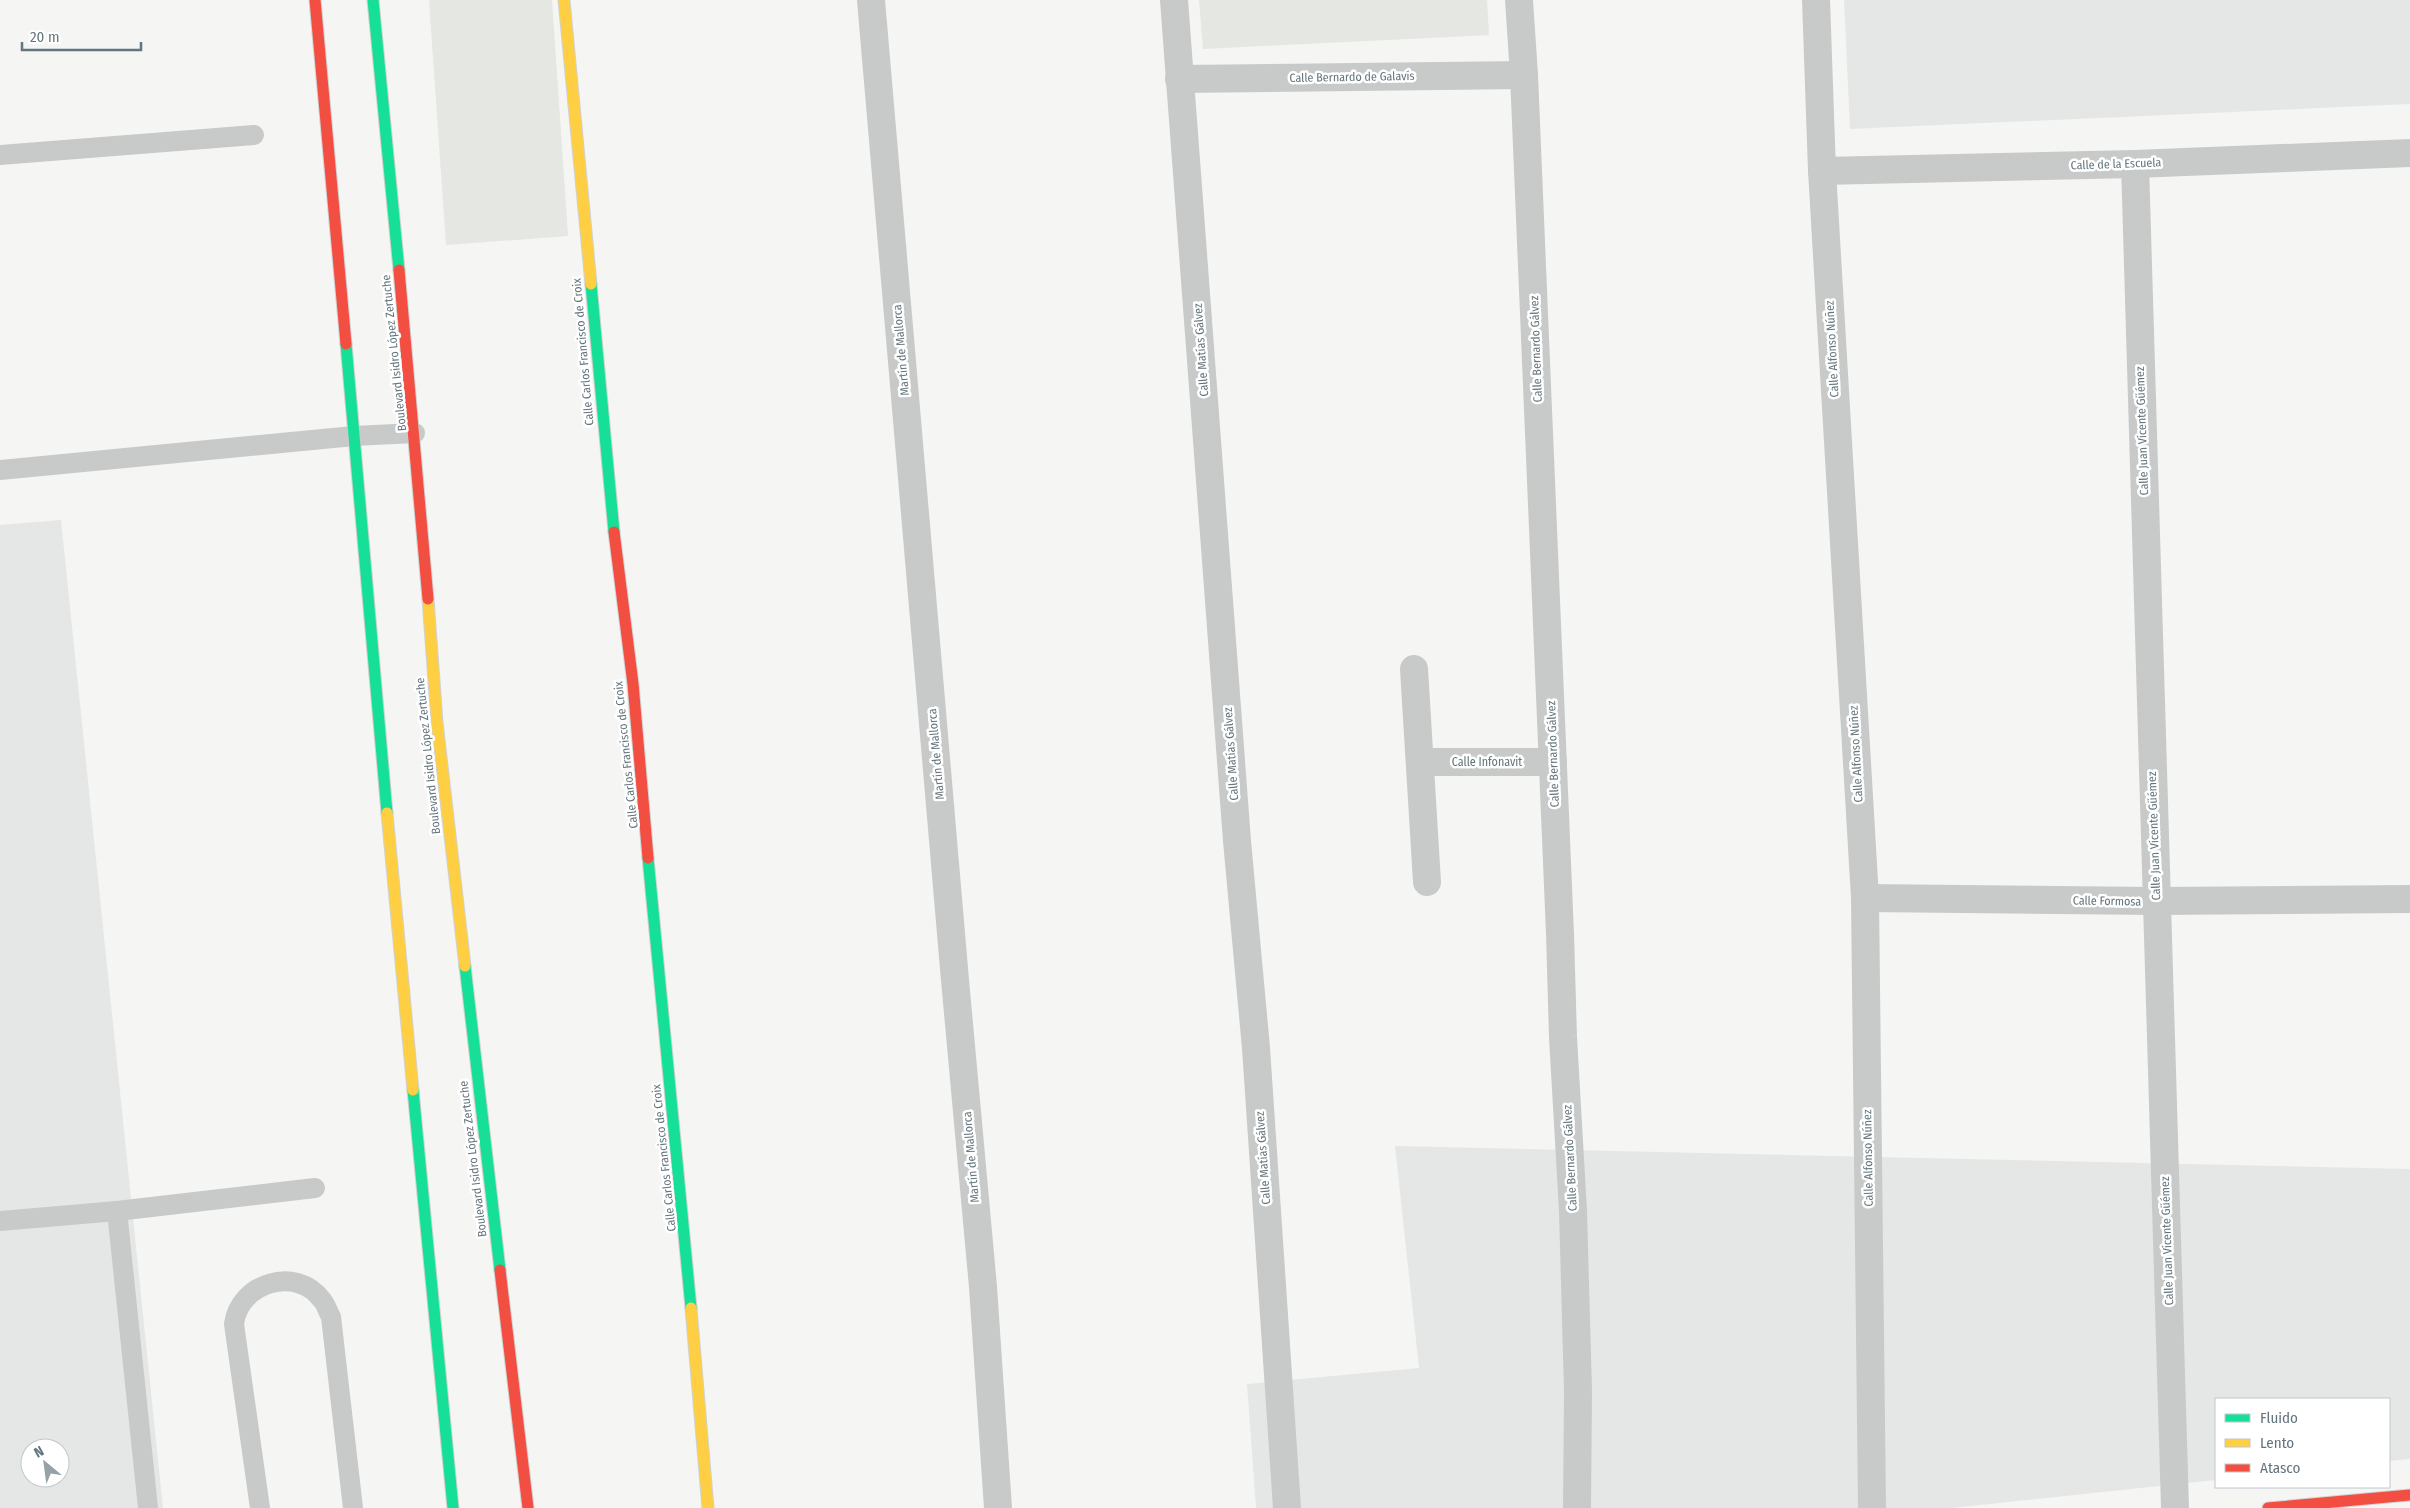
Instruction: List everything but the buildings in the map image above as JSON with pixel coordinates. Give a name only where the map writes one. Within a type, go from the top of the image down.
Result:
[{"type":"main road","points":[[316,0],[424,1225],[453,1508]]},
{"type":"main road","name":"Boulevard Isidro López Zertuche","points":[[373,0],[415,433],[437,722],[528,1508]]},
{"type":"main road","name":"Calle Carlos Francisco de Croix","points":[[564,0],[614,524],[633,684],[639,766],[647,827],[662,1011],[679,1161],[708,1508]]},
{"type":"main road","points":[[2268,1508],[2410,1495]]},
{"type":"street","name":"Martín de Mallorca","points":[[870,0],[983,1287],[998,1508]]},
{"type":"street","name":"Calle Matías Gálvez","points":[[1174,0],[1237,841],[1256,1048],[1287,1508]]},
{"type":"street","name":"Calle Bernardo Gálvez","points":[[1519,0],[1524,75],[1554,762],[1562,1038],[1573,1210],[1578,1391],[1577,1508]]},
{"type":"street","name":"Calle Alfonso Núñez","points":[[1816,0],[1822,171],[1865,898],[1872,1508]]},
{"type":"street","name":"Calle Bernardo de Galavís","points":[[1179,79],[1524,75]]},
{"type":"street","name":"Calle de la Escuela","points":[[1822,171],[2134,164],[2410,153]]},
{"type":"street","name":"Calle Juan Vicente Güémez","points":[[2134,164],[2175,1508]]},
{"type":"street","points":[[1414,669],[1428,882]]},
{"type":"street","name":"Calle Infonavit","points":[[1421,762],[1554,762]]},
{"type":"street","name":"Calle Formosa","points":[[1865,898],[2156,901],[2410,899]]},
{"type":"lane","points":[[0,155],[254,135]]},
{"type":"lane","points":[[0,470],[354,436],[415,433]]},
{"type":"lane","points":[[0,1221],[117,1211],[315,1188]]},
{"type":"lane","points":[[117,1211],[148,1508]]},
{"type":"lane","points":[[260,1508],[234,1324],[236,1312],[244,1298],[260,1286],[277,1282],[295,1283],[309,1289],[322,1300],[331,1317],[353,1508]]},
{"type":"shaded area","points":[[429,0],[552,0],[568,236],[446,245]]},
{"type":"shaded area","points":[[1199,0],[1487,0],[1489,35],[1203,49]]},
{"type":"shaded area","points":[[1844,0],[2410,0],[2410,104],[1850,129]]},
{"type":"shaded area","points":[[61,520],[163,1508],[0,1508],[0,525]]},
{"type":"shaded area","points":[[1395,1146],[2410,1169],[2410,1459],[2390,1461],[2390,1398],[2215,1398],[2215,1480],[1952,1508],[1256,1508],[1247,1384],[1419,1368]]},
{"type":"traffic: fast","points":[[373,0],[399,270]]},
{"type":"traffic: fast","points":[[591,284],[614,532]]},
{"type":"traffic: fast","points":[[346,344],[387,813]]},
{"type":"traffic: fast","points":[[648,858],[691,1308]]},
{"type":"traffic: fast","points":[[465,966],[500,1270]]},
{"type":"traffic: fast","points":[[413,1090],[453,1508]]},
{"type":"traffic: slow","points":[[564,0],[591,284]]},
{"type":"traffic: slow","points":[[428,599],[437,722],[465,966]]},
{"type":"traffic: slow","points":[[387,813],[413,1090]]},
{"type":"traffic: slow","points":[[691,1308],[708,1508]]},
{"type":"traffic: jam","points":[[315,0],[346,344]]},
{"type":"traffic: jam","points":[[399,270],[428,599]]},
{"type":"traffic: jam","points":[[614,532],[633,684],[648,858]]},
{"type":"traffic: jam","points":[[500,1270],[528,1508]]},
{"type":"traffic: jam","points":[[2268,1508],[2410,1495]]}]
